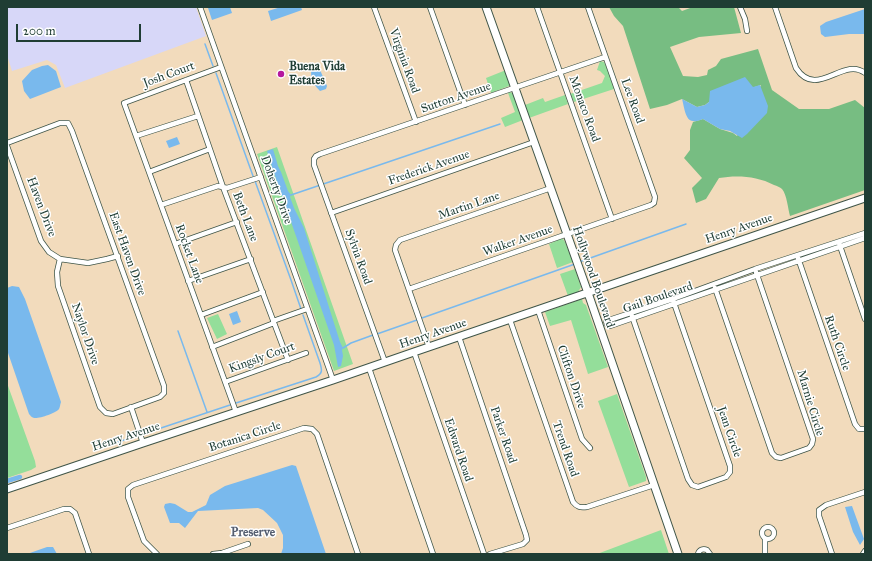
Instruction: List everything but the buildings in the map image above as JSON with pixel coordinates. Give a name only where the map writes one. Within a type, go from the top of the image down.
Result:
[{"type":"street","name":"Doherty Drive","points":[[200,7],[333,380]]},
{"type":"street","name":"Virginia Road","points":[[374,7],[416,122]]},
{"type":"street","points":[[430,7],[465,105]]},
{"type":"street","name":"Hollywood Boulevard","points":[[486,7],[588,293],[678,554]]},
{"type":"street","name":"Monaco Road","points":[[537,7],[612,218]]},
{"type":"street","name":"Lee Road","points":[[588,7],[655,197],[654,203]]},
{"type":"street","points":[[740,7],[745,19],[746,31]]},
{"type":"street","points":[[775,7],[796,68],[806,79],[812,81],[818,80],[848,70],[856,69],[865,73]]},
{"type":"street","name":"Sutton Avenue","points":[[314,159],[320,154],[605,57]]},
{"type":"street","name":"Josh Court","points":[[124,103],[221,67]]},
{"type":"street","name":"Beth Lane","points":[[186,80],[223,187],[288,360]]},
{"type":"street","name":"Rocket Lane","points":[[124,103],[236,412]]},
{"type":"street","points":[[136,136],[198,116]]},
{"type":"street","name":"East Haven Drive","points":[[7,143],[60,123],[68,123],[72,131],[164,386],[164,392],[160,396],[131,407]]},
{"type":"street","name":"Frederick Avenue","points":[[331,213],[534,142]]},
{"type":"street","name":"Haven Drive","points":[[7,146],[42,241],[49,252],[60,259]]},
{"type":"street","points":[[149,172],[210,149]]},
{"type":"street","name":"Sylvia Road","points":[[314,159],[314,165],[385,362]]},
{"type":"street","points":[[161,205],[218,186],[227,188],[261,177]]},
{"type":"street","name":"Martin Lane","points":[[409,289],[395,250],[396,245],[400,240],[551,188]]},
{"type":"street","name":"Henry Avenue","points":[[7,489],[369,368],[865,198]]},
{"type":"street","name":"Walker Avenue","points":[[409,289],[567,235],[654,203]]},
{"type":"street","points":[[175,244],[237,222]]},
{"type":"street","name":"Gail Boulevard","points":[[714,286],[757,275],[865,233]]},
{"type":"street","name":"Gail Boulevard","points":[[839,244],[865,238]]},
{"type":"street","points":[[839,244],[865,319]]},
{"type":"street","points":[[60,259],[88,263],[118,256]]},
{"type":"street","name":"Gail Boulevard","points":[[631,315],[674,301],[755,269],[798,258]]},
{"type":"street","name":"Ruth Circle","points":[[798,258],[855,424],[859,429],[865,429]]},
{"type":"street","name":"Naylor Drive","points":[[60,259],[57,272],[58,286],[100,407],[106,414],[113,414],[131,407]]},
{"type":"street","points":[[188,281],[251,259]]},
{"type":"street","name":"Marnie Circle","points":[[714,286],[772,453],[776,457],[781,458],[809,448],[813,439],[755,269]]},
{"type":"street","points":[[409,289],[429,347]]},
{"type":"street","points":[[201,315],[263,292]]},
{"type":"street","name":"Jean Circle","points":[[631,315],[688,479],[692,485],[698,486],[726,477],[730,472],[730,466],[674,301]]},
{"type":"street","points":[[212,347],[307,309]]},
{"type":"street","name":"Clifton Drive","points":[[538,310],[582,439],[590,448]]},
{"type":"street","name":"Trend Road","points":[[510,320],[573,502],[577,507],[587,507],[654,484]]},
{"type":"street","name":"Parker Road","points":[[459,337],[527,540],[523,544],[490,554]]},
{"type":"street","name":"Edward Road","points":[[414,352],[484,554]]},
{"type":"street","name":"Kingsly Court","points":[[225,382],[306,353]]},
{"type":"street","points":[[369,368],[433,554]]},
{"type":"street","points":[[131,407],[143,443]]},
{"type":"street","name":"Botanica Circle","points":[[157,554],[144,540],[128,497],[128,489],[133,485],[304,428],[312,429],[316,434],[358,554]]},
{"type":"street","points":[[832,554],[819,516],[820,510],[826,505],[865,492]]},
{"type":"street","points":[[7,528],[64,509],[70,510],[75,513],[89,554]]},
{"type":"street","points":[[765,554],[766,539]]},
{"type":"street","points":[[213,554],[222,553],[248,544]]},
{"type":"street","points":[[698,554],[700,550],[704,549],[710,554]]},
{"type":"shaded area","points":[[7,7],[196,7],[206,36],[65,88],[56,65],[47,60],[12,71],[7,55]]},
{"type":"green space","points":[[609,7],[678,7],[682,11],[693,7],[734,7],[741,33],[699,37],[670,47],[683,76],[698,77],[707,75],[708,70],[716,66],[721,59],[758,49],[772,90],[799,109],[829,109],[855,100],[865,108],[865,190],[790,216],[782,189],[754,178],[726,177],[719,178],[706,199],[696,203],[692,188],[702,178],[684,158],[690,150],[690,130],[693,122],[703,119],[720,129],[733,133],[737,136],[761,85],[697,107],[682,99],[667,105],[650,109],[623,26],[614,16]]},
{"type":"green space","points":[[600,61],[604,62],[606,66],[614,89],[574,102],[570,94],[602,83],[605,76],[597,70]]},
{"type":"green space","points":[[506,70],[510,84],[509,86],[491,93],[486,78]]},
{"type":"green space","points":[[510,92],[514,94],[523,120],[505,127],[501,118],[515,112],[508,93]]},
{"type":"green space","points":[[565,95],[568,104],[529,118],[525,105],[543,98],[545,102]]},
{"type":"green space","points":[[277,147],[353,364],[334,371],[257,154]]},
{"type":"green space","points":[[563,239],[565,242],[573,262],[557,268],[549,244]]},
{"type":"green space","points":[[575,269],[581,287],[578,292],[568,296],[560,274]]},
{"type":"green space","points":[[582,299],[583,303],[586,305],[608,367],[588,374],[571,320],[550,326],[545,312]]},
{"type":"green space","points":[[218,314],[227,334],[217,339],[207,318]]},
{"type":"green space","points":[[7,383],[36,467],[7,478]]},
{"type":"green space","points":[[617,394],[646,477],[646,481],[629,487],[598,401]]},
{"type":"green space","points":[[661,530],[669,554],[597,554]]},
{"type":"water","points":[[230,7],[232,13],[212,20],[208,8]]},
{"type":"water","points":[[281,7],[301,7],[302,10],[271,21],[268,11]]},
{"type":"water","points":[[865,9],[865,34],[825,37],[821,34],[820,26],[826,22]]},
{"type":"water","points":[[317,63],[327,86],[326,89],[320,91],[313,82],[311,76],[312,65]]},
{"type":"water","points":[[48,65],[56,71],[61,87],[30,99],[24,91],[22,81],[32,70]]},
{"type":"water","points":[[745,77],[753,87],[760,85],[768,106],[767,113],[742,138],[730,131],[720,129],[703,119],[694,121],[688,118],[682,99],[697,107],[705,105],[709,102],[710,91]]},
{"type":"water","points":[[177,137],[180,144],[169,148],[166,141]]},
{"type":"water","points":[[273,149],[278,166],[291,195],[290,197],[294,208],[304,228],[343,348],[341,366],[338,367],[334,345],[267,151]]},
{"type":"water","points":[[12,286],[19,287],[25,299],[61,402],[57,411],[40,418],[34,418],[29,414],[7,350],[7,288]]},
{"type":"water","points":[[237,311],[241,322],[233,325],[229,314]]},
{"type":"water","points":[[292,465],[296,466],[326,554],[281,554],[283,548],[283,535],[277,523],[263,510],[258,508],[198,511],[185,528],[179,523],[170,523],[164,507],[165,504],[175,504],[188,512],[192,512],[206,505],[210,495],[225,486]]},
{"type":"water","points":[[852,506],[864,539],[860,545],[853,532],[845,507]]},
{"type":"water","points":[[47,547],[53,547],[57,554],[27,554]]},
{"type":"waterway","points":[[205,44],[213,66]]},
{"type":"waterway","points":[[216,73],[253,176]]},
{"type":"waterway","points":[[291,195],[500,124]]},
{"type":"waterway","points":[[255,181],[301,309]]},
{"type":"waterway","points":[[579,262],[686,224]]},
{"type":"waterway","points":[[422,318],[575,264]]},
{"type":"waterway","points":[[236,403],[316,377],[321,373],[320,363],[303,315]]},
{"type":"waterway","points":[[377,334],[417,320]]},
{"type":"waterway","points":[[178,331],[207,412]]},
{"type":"waterway","points":[[343,348],[351,343],[373,335]]},
{"type":"waterway","points":[[143,434],[230,405]]},
{"type":"waterway","points":[[102,447],[137,436]]},
{"type":"waterway","points":[[7,481],[20,477]]},
{"type":"place","name":"Buena Vida Estates","points":[[281,74]]},
{"type":"district","name":"Preserve","points":[[253,533]]}]
